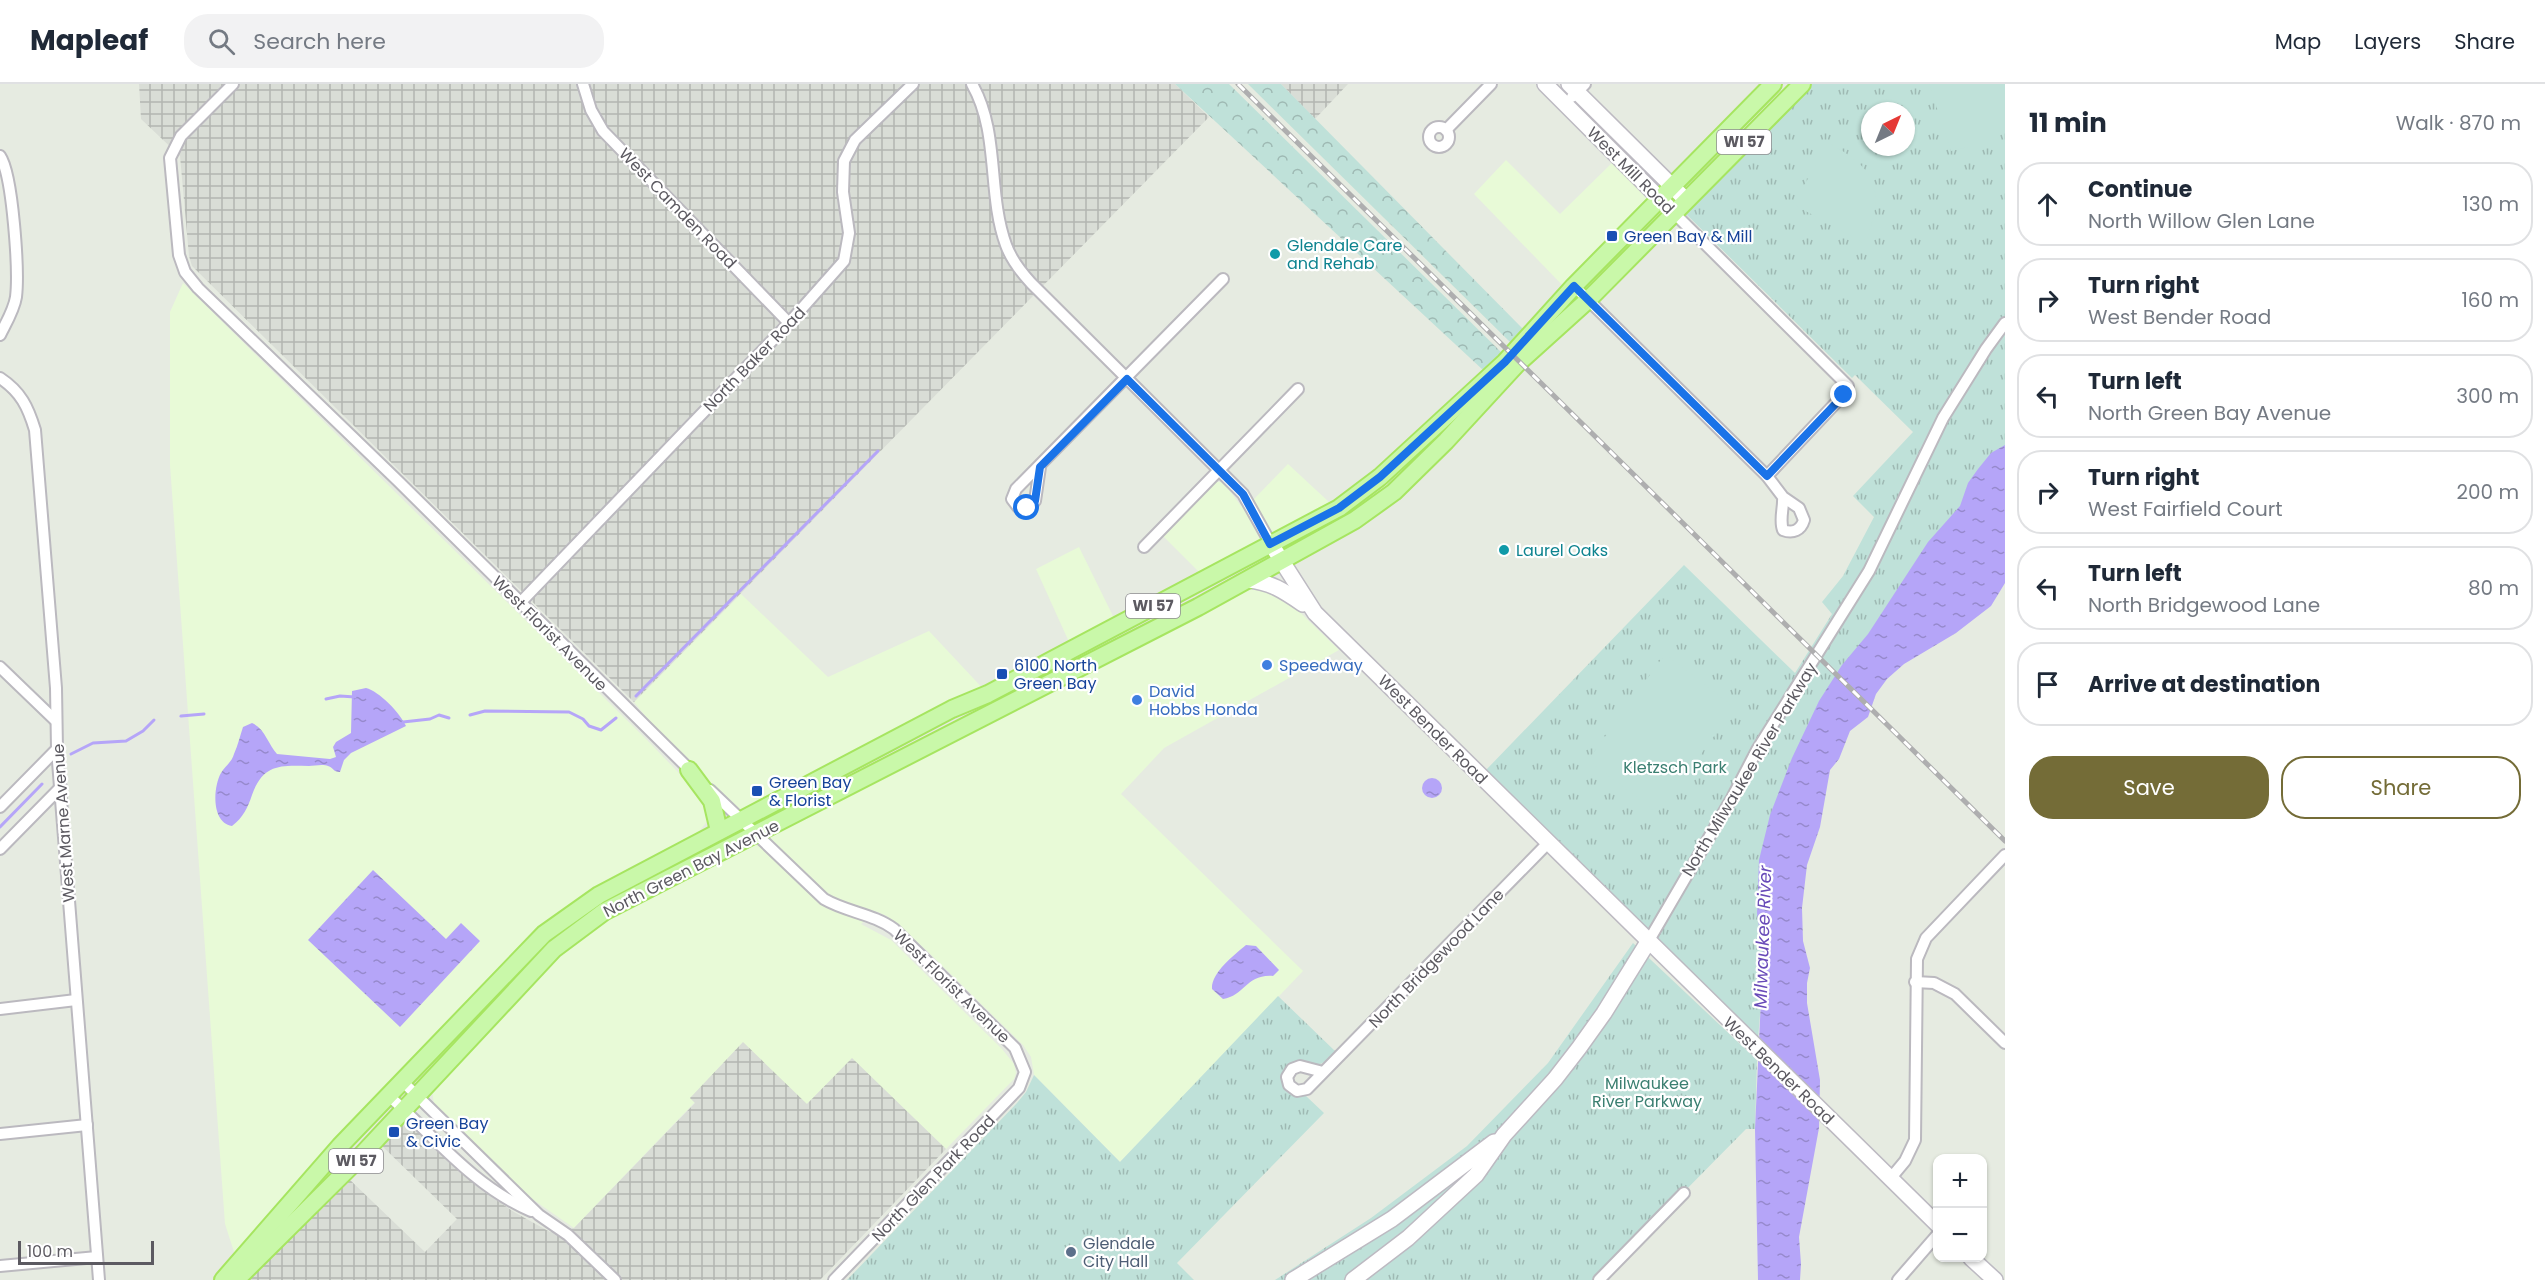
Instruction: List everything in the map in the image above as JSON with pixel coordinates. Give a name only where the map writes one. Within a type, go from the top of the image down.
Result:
[{"type":"main road","name":"North Green Bay Avenue","points":[[223,1280],[339,1146],[544,934],[599,895],[740,819],[952,709],[988,694],[1339,508],[1380,477],[1505,362],[1574,286],[1773,84]]},
{"type":"main road","name":"North Green Bay Avenue","points":[[236,1280],[404,1110],[554,949],[605,911],[755,833],[853,786],[1248,580],[1355,520],[1394,492],[1446,441],[1517,364],[1588,300],[1802,84]]},
{"type":"main road","points":[[842,766],[853,786]]},
{"type":"main road","points":[[689,770],[712,801],[719,831]]},
{"type":"main road","points":[[825,775],[836,794]]},
{"type":"street","name":"West Florist Avenue","points":[[232,84],[181,136],[170,158],[179,255],[192,282],[689,770],[824,899],[841,908],[881,921],[894,929],[1015,1048],[1025,1072]]},
{"type":"street","name":"West Camden Road","points":[[583,84],[591,110],[603,131],[789,323]]},
{"type":"street","name":"North Baker Road","points":[[520,603],[789,323],[844,261],[849,233],[843,192],[844,161],[855,140],[913,84]]},
{"type":"street","name":"West Bender Road","points":[[972,84],[986,116],[1000,227],[1013,259],[1030,284],[1220,469],[1247,500],[1270,544],[1315,613],[1933,1220]]},
{"type":"street","points":[[1446,130],[1491,84]]},
{"type":"street","name":"West Mill Road","points":[[1545,84],[1846,381],[1848,390],[1767,476]]},
{"type":"street","points":[[1565,103],[1577,87]]},
{"type":"street","name":"West Mill Road","points":[[1577,87],[1686,200]]},
{"type":"street","points":[[0,156],[8,174],[17,277],[15,299],[0,335]]},
{"type":"street","points":[[1040,467],[1223,279]]},
{"type":"street","points":[[1574,286],[1767,476],[1783,497]]},
{"type":"street","name":"North Milwaukee River Parkway","points":[[1353,1280],[1408,1238],[1476,1175],[1504,1135],[1555,1079],[1604,1013],[1732,798],[1757,750],[1869,571],[1943,418],[2005,323]]},
{"type":"street","name":"West Marne Avenue","points":[[0,378],[19,393],[28,408],[35,430],[56,688],[57,749],[99,1280]]},
{"type":"street","points":[[1144,547],[1298,389]]},
{"type":"street","points":[[1248,580],[1262,581],[1279,587],[1315,613]]},
{"type":"street","points":[[0,668],[55,720]]},
{"type":"street","points":[[0,807],[57,749]]},
{"type":"street","points":[[0,849],[61,787]]},
{"type":"street","name":"North Bridgewood Lane","points":[[1323,1072],[1548,843]]},
{"type":"street","points":[[1890,1179],[1905,1161],[1916,1140],[1915,982],[1917,960],[1926,938],[2005,855]]},
{"type":"street","points":[[1915,982],[1934,983],[1955,994],[2005,1044]]},
{"type":"street","points":[[0,1008],[76,999]]},
{"type":"street","name":"North Glen Park Road","points":[[834,1280],[1019,1088],[1025,1072]]},
{"type":"street","points":[[402,1081],[539,1215],[568,1235],[615,1280]]},
{"type":"street","points":[[388,1095],[481,1183],[513,1204],[539,1215]]},
{"type":"street","points":[[0,1134],[87,1125]]},
{"type":"street","name":"North Milwaukee River Parkway","points":[[1293,1280],[1392,1219],[1504,1135]]},
{"type":"street","points":[[1599,1280],[1684,1193]]},
{"type":"street","points":[[1898,1280],[1933,1240]]},
{"type":"street","points":[[0,1266],[97,1257]]},
{"type":"street","points":[[1976,1262],[1995,1280]]},
{"type":"shaded area","points":[[139,84],[1175,84],[1209,117],[634,702],[192,266],[189,256],[180,156],[141,119]]},
{"type":"shaded area","points":[[1281,84],[1348,84],[1315,119]]},
{"type":"shaded area","points":[[1618,157],[1659,198],[1569,292],[1474,194],[1506,160],[1560,214]]},
{"type":"shaded area","points":[[183,283],[647,740],[705,800],[709,819],[697,834],[629,868],[584,895],[544,925],[512,954],[368,1107],[236,1258],[225,1224],[170,465],[170,312]]},
{"type":"shaded area","points":[[1288,464],[1329,502],[1292,526],[1200,573],[1163,536],[1215,482],[1223,482],[1241,506],[1254,499]]},
{"type":"shaded area","points":[[1079,547],[1114,618],[1069,642],[1036,569]]},
{"type":"shaded area","points":[[1255,585],[1283,596],[1339,650],[1164,748],[1121,794],[1303,971],[1120,1162],[1034,1075],[1031,1057],[1023,1045],[923,947],[887,916],[875,911],[861,924],[891,940],[1002,1049],[1014,1064],[1016,1073],[1014,1079],[946,1149],[852,1059],[807,1104],[690,1098],[695,1102],[574,1228],[525,1194],[434,1104],[432,1090],[531,983],[608,919],[1242,589]]},
{"type":"shaded area","points":[[741,594],[828,677],[929,631],[988,694],[740,819],[689,770],[634,702]]},
{"type":"shaded area","points":[[743,1042],[807,1104],[852,1058],[946,1149],[820,1280],[243,1280],[348,1178],[425,1252],[457,1219],[380,1144],[403,1124],[416,1128],[480,1189],[514,1212],[550,1232],[574,1228],[695,1103],[690,1098]]},
{"type":"green space","points":[[1175,84],[1229,84],[1502,353],[1483,370]]},
{"type":"green space","points":[[1248,84],[1281,84],[1526,332],[1510,342]]},
{"type":"green space","name":"Kletzsch Park","points":[[1812,84],[2005,84],[2005,507],[1833,722],[1761,1003],[1758,1039],[1486,770],[1684,565],[1795,673],[1832,614],[1822,602],[1843,576],[1874,517],[1853,496],[1913,432],[1855,375],[1852,378],[1685,213]]},
{"type":"green space","points":[[1929,84],[2005,84],[2005,110],[1991,131],[1973,146],[1951,151]]},
{"type":"green space","points":[[1829,143],[1859,163],[1868,173],[1873,184],[1875,210],[1865,244],[1793,204]]},
{"type":"green space","points":[[1665,654],[1735,708],[1657,813],[1588,760]]},
{"type":"green space","name":"Milwaukee River Parkway","points":[[1633,943],[1757,1060],[1755,1129],[1746,1129],[1597,1280],[1275,1280],[1371,1218],[1467,1146],[1548,1063]]},
{"type":"green space","points":[[1278,996],[1335,1051],[1320,1064],[1297,1062],[1287,1068],[1296,1095],[1306,1096],[1324,1113],[1177,1263],[1194,1280],[847,1280],[1017,1103],[1026,1092],[1034,1075],[1120,1162]]},
{"type":"water","name":"Milwaukee River","points":[[2005,445],[2005,583],[1991,606],[1956,633],[1904,664],[1887,679],[1876,694],[1868,717],[1850,731],[1839,759],[1830,770],[1820,827],[1807,865],[1802,908],[1803,941],[1810,968],[1807,1003],[1820,1080],[1819,1128],[1799,1237],[1800,1280],[1758,1280],[1755,1129],[1763,955],[1757,913],[1759,860],[1770,815],[1792,758],[1819,701],[1842,665],[1868,634],[1928,542],[1960,506],[1968,483],[1978,469],[1991,453]]},
{"type":"water","points":[[366,688],[377,693],[389,703],[406,726],[351,753],[344,760],[340,772],[324,765],[274,768],[261,777],[245,812],[236,823],[232,826],[220,818],[215,795],[218,779],[233,757],[243,727],[252,723],[256,726],[277,754],[330,759],[336,757],[333,747],[336,742],[351,733],[352,691]]},
{"type":"water","points":[[1432,778],[1439,781],[1442,788],[1439,795],[1432,798],[1425,795],[1422,788],[1425,781]]},
{"type":"water","points":[[373,870],[446,939],[461,923],[480,941],[400,1027],[308,940]]},
{"type":"water","points":[[1246,945],[1256,946],[1279,970],[1273,976],[1257,978],[1236,994],[1223,999],[1212,989],[1215,977],[1224,965]]},
{"type":"waterway","points":[[636,696],[878,451]]},
{"type":"waterway","points":[[326,699],[340,696],[355,697]]},
{"type":"waterway","points":[[470,715],[485,711],[569,712],[583,719],[589,726],[601,730],[616,718]]},
{"type":"waterway","points":[[181,716],[204,714]]},
{"type":"waterway","points":[[403,722],[430,719],[439,715],[449,718]]},
{"type":"waterway","points":[[71,754],[93,743],[126,741],[143,731],[154,720]]},
{"type":"waterway","points":[[0,827],[42,784]]},
{"type":"railway","points":[[1238,84],[2005,841]]},
{"type":"place","name":"Green Bay & Mill","points":[[1612,236]]},
{"type":"place","name":"Glendale Care and Rehab","points":[[1275,254]]},
{"type":"place","name":"Laurel Oaks","points":[[1504,550]]},
{"type":"place","name":"Speedway","points":[[1267,665]]},
{"type":"place","name":"6100 North Green Bay","points":[[1002,674]]},
{"type":"place","name":"David Hobbs Honda","points":[[1137,700]]},
{"type":"place","name":"Green Bay & Florist","points":[[757,791]]},
{"type":"place","name":"Green Bay & Civic","points":[[394,1132]]},
{"type":"place","name":"Glendale City Hall","points":[[1071,1252]]},
{"type":"route","points":[[1027,508],[1035,501],[1040,467],[1127,379],[1243,494],[1270,544],[1339,508],[1380,477],[1505,362],[1574,286],[1767,476],[1844,395]]}]
